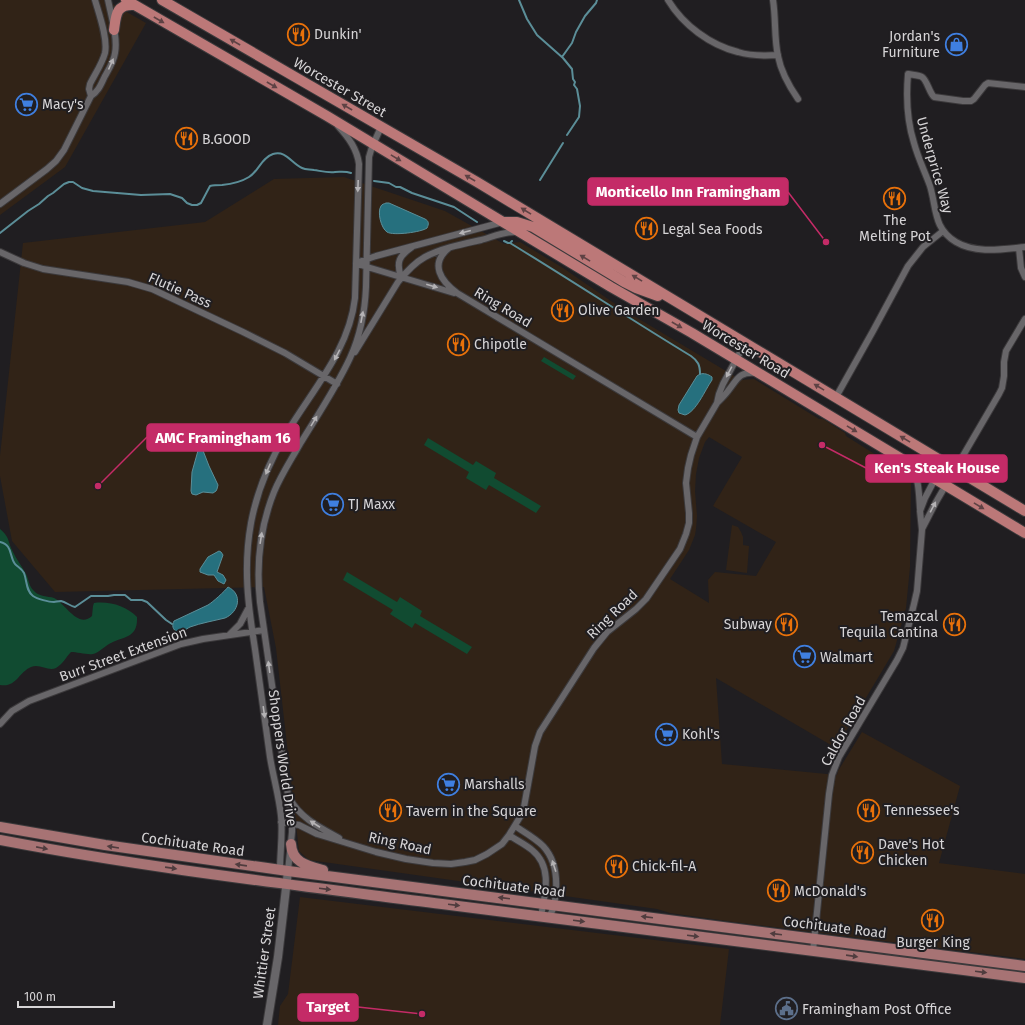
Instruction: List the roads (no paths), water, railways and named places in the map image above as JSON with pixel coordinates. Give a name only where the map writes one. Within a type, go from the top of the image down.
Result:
[{"type":"highway","name":"Worcester Street","points":[[162,0],[504,198]]},
{"type":"highway","points":[[114,30],[116,15],[119,10],[130,2],[373,144]]},
{"type":"highway","name":"Worcester Road","points":[[373,144],[1025,532]]},
{"type":"highway","name":"Worcester Road","points":[[504,198],[1025,511]]},
{"type":"highway","points":[[503,222],[517,222],[529,225],[624,282],[682,305]]},
{"type":"main road","name":"Cochituate Road","points":[[0,827],[113,847],[284,871],[1025,966]]},
{"type":"main road","name":"Cochituate Road","points":[[0,840],[104,859],[286,884],[1025,978]]},
{"type":"main road","points":[[291,844],[295,857],[306,866],[376,882]]},
{"type":"street","points":[[91,96],[90,84],[103,57],[105,49],[105,36],[95,0]]},
{"type":"street","points":[[0,204],[56,161],[62,153],[91,96],[100,86],[113,59],[116,47],[108,0]]},
{"type":"street","points":[[668,0],[689,25],[704,37],[715,43],[728,49],[757,56],[778,55]]},
{"type":"street","points":[[773,0],[778,55],[786,78],[798,98]]},
{"type":"street","name":"Underprice Way","points":[[1025,87],[988,83],[974,99],[967,102],[934,97],[922,77],[908,74],[907,89],[907,109],[915,148],[929,184],[937,218],[943,231],[951,239],[970,248],[983,250],[1022,248],[1021,268],[1025,277]]},
{"type":"street","name":"Shoppers World Drive","points":[[284,871],[280,810],[270,757],[248,608],[246,574],[252,516],[261,486],[280,444],[331,365],[342,345],[351,320],[355,298],[359,168],[358,158],[349,139],[339,127],[326,116]]},
{"type":"street","name":"Shoppers World Drive","points":[[346,367],[362,320],[366,295],[369,160],[373,144],[381,127]]},
{"type":"street","points":[[356,263],[503,222]]},
{"type":"street","name":"Underprice Way","points":[[836,397],[874,331],[908,266],[923,248],[943,231]]},
{"type":"street","name":"Shoppers World Drive","points":[[286,884],[282,877],[291,844],[292,824],[259,595],[258,566],[261,538],[268,509],[276,487],[346,367],[401,278],[410,268],[425,257],[449,248],[510,232],[526,236]]},
{"type":"street","points":[[401,278],[398,265],[400,258],[410,249],[418,245]]},
{"type":"street","name":"Ring Road","points":[[449,248],[440,257],[438,265],[439,271],[444,281],[461,296]]},
{"type":"street","name":"Flutie Pass","points":[[1,253],[43,269],[122,281],[152,289],[278,350],[337,384]]},
{"type":"street","name":"Ring Road","points":[[356,263],[401,278],[441,288],[461,296],[698,437]]},
{"type":"street","points":[[935,479],[944,471],[956,469],[999,394],[1002,388],[1004,376],[1006,351],[1025,319]]},
{"type":"street","name":"Ring Road","points":[[281,822],[302,826],[322,835],[380,854],[432,863],[451,864],[470,861],[484,856],[497,848],[509,835],[523,810],[535,746],[540,732],[594,648],[608,632],[636,610],[646,599],[682,546],[689,518],[686,488],[690,459],[698,437],[717,403],[723,384],[745,343]]},
{"type":"street","points":[[717,403],[740,376],[749,373],[762,375]]},
{"type":"street","points":[[908,463],[916,475],[920,511]]},
{"type":"street","name":"Caldor Road","points":[[922,530],[936,502],[956,469]]},
{"type":"street","name":"Caldor Road","points":[[813,951],[829,794],[833,771],[843,750],[901,652],[916,597],[922,530],[920,511],[935,479]]},
{"type":"street","points":[[229,635],[240,624],[248,608]]},
{"type":"street","name":"Burr Street Extension","points":[[0,724],[12,711],[29,701],[193,640],[264,630]]},
{"type":"street","name":"Ring Road","points":[[288,794],[296,809],[306,818],[349,843]]},
{"type":"street","points":[[515,826],[539,843],[551,858],[556,875],[556,888],[554,905],[545,917]]},
{"type":"street","points":[[509,835],[532,849],[544,865],[546,873],[543,903],[545,917]]},
{"type":"street","name":"Whittier Street","points":[[267,1025],[278,957],[286,884]]},
{"type":"water","points":[[386,203],[426,220],[428,223],[427,228],[407,233],[395,234],[387,232],[381,224],[379,212],[381,205]]},
{"type":"water","points":[[700,374],[709,375],[712,377],[712,380],[693,410],[685,415],[679,413],[679,405],[697,376]]},
{"type":"water","points":[[199,447],[202,448],[218,485],[216,491],[213,493],[203,492],[196,495],[192,494],[191,491],[192,472]]},
{"type":"water","points":[[219,551],[223,555],[217,572],[223,575],[226,580],[224,584],[218,581],[214,575],[208,575],[200,572],[200,569],[208,557]]},
{"type":"water","points":[[228,587],[233,590],[237,598],[236,607],[230,615],[225,618],[190,627],[181,632],[174,629],[174,621],[208,605]]},
{"type":"waterway","points":[[519,0],[527,19],[537,35],[563,58]]},
{"type":"waterway","points":[[567,135],[579,117],[580,106],[577,89],[574,85],[575,82],[573,79],[572,69],[562,57],[572,43],[585,16],[597,0]]},
{"type":"waterway","points":[[540,180],[563,143]]},
{"type":"waterway","points":[[0,233],[64,184],[69,182],[73,182],[82,188],[93,191],[141,195],[170,194],[182,198],[187,203],[197,205],[201,203],[210,186],[226,185],[246,179],[266,158],[273,154],[278,153],[285,155],[298,166],[305,169],[351,173]]},
{"type":"waterway","points":[[374,181],[389,183],[412,193],[454,207],[477,222]]},
{"type":"waterway","points":[[504,241],[508,243],[512,241]]},
{"type":"waterway","points":[[510,243],[691,356],[698,364],[700,374]]},
{"type":"waterway","points":[[0,542],[4,543],[9,548],[13,561],[24,573],[29,591],[35,597],[54,602],[61,601],[75,607],[91,596],[125,595],[131,600],[142,600],[147,602],[172,624]]},
{"type":"place","name":"Dunkin'","points":[[299,34]]},
{"type":"place","name":"Jordan's Furniture","points":[[956,44]]},
{"type":"place","name":"Macy's","points":[[26,104]]},
{"type":"place","name":"B.GOOD","points":[[187,139]]},
{"type":"place","name":"The Melting Pot","points":[[895,198]]},
{"type":"place","name":"Legal Sea Foods","points":[[647,229]]},
{"type":"place","name":"Monticello Inn Framingham","points":[[826,242]]},
{"type":"place","name":"Olive Garden","points":[[563,310]]},
{"type":"place","name":"Chipotle","points":[[459,344]]},
{"type":"place","name":"Ken's Steak House","points":[[822,445]]},
{"type":"place","name":"AMC Framingham 16","points":[[98,486]]},
{"type":"place","name":"TJ Maxx","points":[[333,504]]},
{"type":"place","name":"Subway","points":[[787,624]]},
{"type":"place","name":"Temazcal Tequila Cantina","points":[[954,624]]},
{"type":"place","name":"Walmart","points":[[805,657]]},
{"type":"place","name":"Kohl's","points":[[666,734]]},
{"type":"place","name":"Marshalls","points":[[448,784]]},
{"type":"place","name":"Tennessee's","points":[[868,810]]},
{"type":"place","name":"Tavern in the Square","points":[[390,811]]},
{"type":"place","name":"Dave's Hot Chicken","points":[[862,852]]},
{"type":"place","name":"Chick-fil-A","points":[[617,866]]},
{"type":"place","name":"McDonald's","points":[[779,891]]},
{"type":"place","name":"Burger King","points":[[933,920]]},
{"type":"place","name":"Framingham Post Office","points":[[787,1009]]},
{"type":"place","name":"Target","points":[[422,1014]]}]
